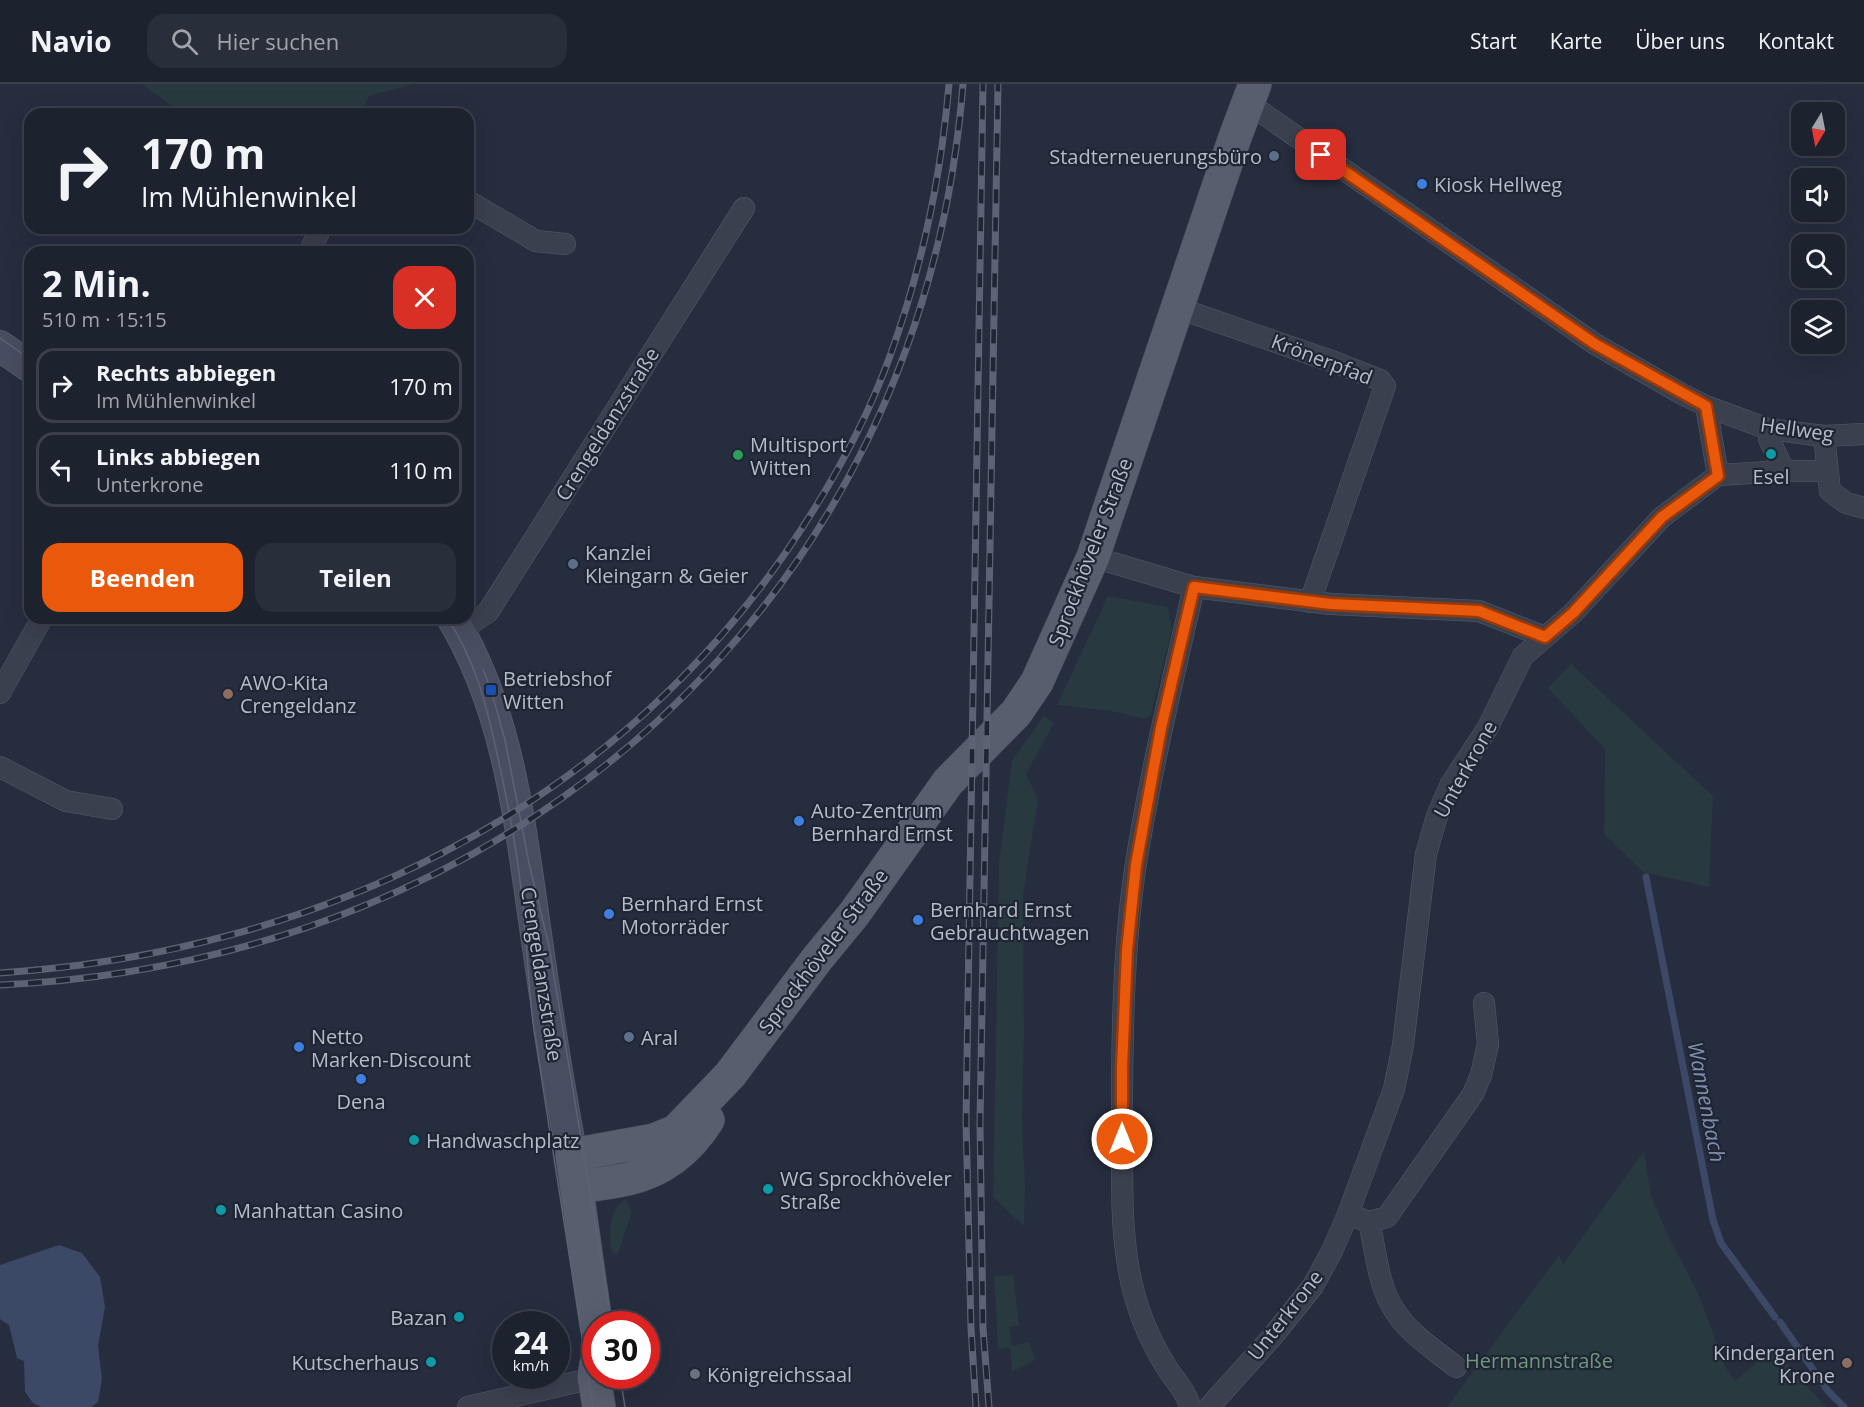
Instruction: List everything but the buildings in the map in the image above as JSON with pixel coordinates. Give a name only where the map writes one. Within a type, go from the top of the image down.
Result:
[{"type":"main road","name":"Sprockhöveler Straße","points":[[572,1155],[654,1140],[676,1131],[730,1075],[817,959],[854,914],[937,795],[963,765],[1016,713],[1037,682],[1093,557],[1251,94]]},
{"type":"main road","points":[[0,346],[24,362]]},
{"type":"main road","name":"Crengeldanzstraße","points":[[456,624],[468,644],[487,687],[513,783],[572,1155],[594,1311]]},
{"type":"main road","name":"Sprockhöveler Straße","points":[[576,1188],[628,1179],[666,1164],[680,1154],[699,1135],[713,1112],[730,1075]]},
{"type":"main road","points":[[608,1389],[621,1407]]},
{"type":"street","name":"Hellweg","points":[[1251,94],[1595,344],[1706,406],[1768,429],[1824,436],[1864,434]]},
{"type":"street","points":[[474,205],[536,242],[565,244]]},
{"type":"street","name":"Crengeldanzstraße","points":[[474,617],[488,612],[744,207]]},
{"type":"street","name":"Krönerpfad","points":[[1178,308],[1334,362],[1380,380],[1385,386],[1310,602]]},
{"type":"street","points":[[1706,406],[1718,476],[1818,471]]},
{"type":"street","points":[[1824,436],[1830,490],[1846,503],[1864,508]]},
{"type":"street","points":[[1769,439],[1784,471]]},
{"type":"street","name":"Unterkrone","points":[[1209,1407],[1272,1337],[1313,1286],[1348,1214],[1394,1089],[1403,1045],[1426,854],[1437,816],[1451,784],[1487,729],[1523,656],[1573,613],[1662,517],[1718,476]]},
{"type":"street","points":[[1093,557],[1194,587],[1310,602],[1402,609],[1479,611],[1545,637]]},
{"type":"street","points":[[1190,1407],[1182,1389],[1167,1369],[1149,1335],[1135,1296],[1127,1258],[1123,1205],[1122,1068],[1127,944],[1136,865],[1161,728],[1194,587]]},
{"type":"street","points":[[0,693],[39,624]]},
{"type":"street","points":[[0,766],[66,801],[112,809]]},
{"type":"street","points":[[1348,1214],[1369,1222],[1387,1216],[1473,1094],[1481,1076],[1488,1044],[1484,1003]]},
{"type":"street","points":[[1369,1222],[1384,1286],[1394,1311],[1411,1330],[1456,1367]]},
{"type":"street","points":[[468,1407],[582,1384]]},
{"type":"green space","points":[[142,84],[415,84],[369,96],[364,108],[175,108]]},
{"type":"green space","points":[[1108,596],[1168,607],[1172,629],[1151,715],[1145,719],[1111,711],[1057,705]]},
{"type":"green space","points":[[1571,664],[1713,796],[1709,887],[1643,872],[1604,834],[1605,749],[1548,688]]},
{"type":"green space","points":[[1044,716],[1054,723],[1026,774],[1038,799],[1023,896],[1024,1226],[993,1197],[999,863],[1012,760]]},
{"type":"green space","name":"Hermannstraße","points":[[1644,1151],[1651,1196],[1699,1295],[1725,1366],[1735,1381],[1773,1348],[1826,1407],[1447,1407],[1559,1255],[1563,1264]]},
{"type":"green space","points":[[625,1199],[632,1211],[618,1253],[615,1254],[612,1252],[610,1237],[612,1217]]},
{"type":"green space","points":[[1013,1275],[1019,1325],[1009,1327],[1012,1346],[1029,1342],[1035,1360],[1012,1372],[1010,1347],[998,1349],[994,1276]]},
{"type":"water","points":[[59,1245],[82,1253],[100,1277],[105,1307],[98,1346],[102,1379],[98,1402],[91,1407],[41,1407],[33,1403],[25,1392],[24,1361],[17,1358],[9,1325],[0,1319],[0,1265]]},
{"type":"waterway","name":"Wannenbach","points":[[1646,877],[1713,1220],[1721,1243],[1775,1317]]},
{"type":"waterway","name":"Wannenbach","points":[[1780,1322],[1828,1391],[1844,1407]]},
{"type":"tram line","points":[[0,338],[24,355]]},
{"type":"tram line","points":[[451,624],[465,648],[483,698],[511,823],[522,898],[534,1030],[593,1407]]},
{"type":"tram line","points":[[483,669],[505,740],[529,863],[549,946],[610,1311]]},
{"type":"tram line","points":[[622,1389],[625,1407]]},
{"type":"railway","points":[[0,973],[116,960],[229,935],[338,900],[442,853],[541,795],[631,725],[714,644],[786,552],[831,481],[857,432],[890,356],[921,256],[941,153],[949,84]]},
{"type":"railway","points":[[0,985],[187,961],[361,907],[519,826],[658,720],[775,591],[867,441],[931,271],[963,84]]},
{"type":"railway","points":[[976,1407],[971,1328],[966,1121],[983,84]]},
{"type":"railway","points":[[989,1407],[983,1328],[980,1123],[998,84]]},
{"type":"place","name":"Stadterneuerungsbüro","points":[[1274,156]]},
{"type":"place","name":"Kiosk Hellweg","points":[[1422,184]]},
{"type":"place","name":"Esel","points":[[1771,454]]},
{"type":"place","name":"Multisport Witten","points":[[738,455]]},
{"type":"place","name":"Kanzlei Kleingarn & Geier","points":[[573,564]]},
{"type":"place","name":"Betriebshof Witten","points":[[491,690]]},
{"type":"place","name":"AWO-Kita Crengeldanz","points":[[228,694]]},
{"type":"place","name":"Auto-Zentrum Bernhard Ernst","points":[[799,821]]},
{"type":"place","name":"Bernhard Ernst Motorräder","points":[[609,914]]},
{"type":"place","name":"Bernhard Ernst Gebrauchtwagen","points":[[918,920]]},
{"type":"place","name":"Aral","points":[[629,1037]]},
{"type":"place","name":"Netto Marken-Discount","points":[[299,1047]]},
{"type":"place","name":"Dena","points":[[361,1079]]},
{"type":"place","name":"Handwaschplatz","points":[[414,1140]]},
{"type":"place","name":"WG Sprockhöveler Straße","points":[[768,1189]]},
{"type":"place","name":"Manhattan Casino","points":[[221,1210]]},
{"type":"place","name":"Bazan","points":[[459,1317]]},
{"type":"place","name":"Kutscherhaus","points":[[431,1362]]},
{"type":"place","name":"Kindergarten Krone","points":[[1847,1363]]},
{"type":"place","name":"Königreichssaal","points":[[695,1374]]},
{"type":"route","points":[[1122,1139],[1122,1068],[1127,950],[1136,865],[1161,728],[1194,587],[1331,604],[1479,611],[1545,637],[1573,613],[1662,517],[1718,476],[1706,406],[1595,344],[1321,155]]}]
